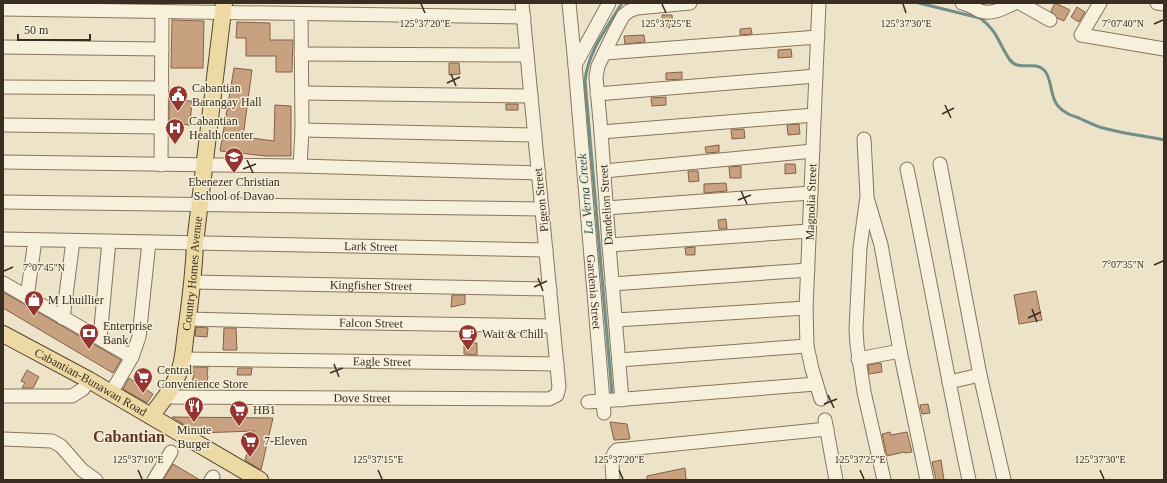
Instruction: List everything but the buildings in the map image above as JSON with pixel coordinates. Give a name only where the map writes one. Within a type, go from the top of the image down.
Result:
[{"type":"main road","name":"Country Homes Avenue","points":[[151,416],[166,397],[179,371],[182,359],[193,282],[195,243],[223,8]]},
{"type":"main road","name":"Cabantian-Bunawan Road","points":[[3,334],[90,380],[260,480]]},
{"type":"street","name":"Pigeon Street","points":[[522,3],[557,364],[559,387],[557,395]]},
{"type":"street","name":"Gardenia Street","points":[[568,3],[575,65],[603,407]]},
{"type":"street","points":[[575,65],[609,3]]},
{"type":"street","name":"Dandelion Street","points":[[622,400],[596,77],[598,66],[614,31],[623,16],[629,11],[637,8],[690,3]]},
{"type":"street","name":"Magnolia Street","points":[[819,3],[806,308],[807,346],[821,399]]},
{"type":"street","points":[[964,3],[980,11],[989,12],[996,11],[1015,3]]},
{"type":"street","points":[[1020,3],[1038,7],[1050,20]]},
{"type":"street","points":[[1100,3],[1082,35],[1164,49]]},
{"type":"street","points":[[1157,3],[1164,4]]},
{"type":"street","points":[[3,9],[162,12],[223,8],[301,14],[524,17]]},
{"type":"street","points":[[161,165],[162,12]]},
{"type":"street","points":[[300,166],[302,130],[301,14]]},
{"type":"street","points":[[605,52],[818,37]]},
{"type":"street","points":[[3,47],[162,49]]},
{"type":"street","points":[[301,54],[527,55]]},
{"type":"street","points":[[597,94],[816,76]]},
{"type":"street","points":[[3,87],[162,88]]},
{"type":"street","points":[[302,93],[531,96]]},
{"type":"street","points":[[601,132],[814,115]]},
{"type":"street","points":[[3,124],[161,127]]},
{"type":"street","points":[[302,130],[535,135]]},
{"type":"street","points":[[864,139],[867,196],[860,248],[856,329],[858,359],[884,480]]},
{"type":"street","points":[[604,171],[813,151]]},
{"type":"street","points":[[3,162],[300,166],[539,173]]},
{"type":"street","points":[[940,164],[980,375],[1004,480]]},
{"type":"street","points":[[907,169],[969,480]]},
{"type":"street","points":[[606,208],[811,193]]},
{"type":"street","points":[[867,196],[881,245],[900,351],[927,480]]},
{"type":"street","points":[[3,202],[542,209]]},
{"type":"street","points":[[609,245],[809,231]]},
{"type":"street","name":"Lark Street","points":[[3,239],[546,250]]},
{"type":"street","points":[[27,297],[35,240]]},
{"type":"street","points":[[63,318],[73,241]]},
{"type":"street","points":[[100,338],[109,241]]},
{"type":"street","points":[[111,392],[132,357],[139,337],[150,242]]},
{"type":"street","points":[[860,248],[881,245]]},
{"type":"street","points":[[612,284],[808,270]]},
{"type":"street","name":"Kingfisher Street","points":[[193,282],[550,289]]},
{"type":"street","points":[[3,283],[132,357]]},
{"type":"street","points":[[616,320],[806,308]]},
{"type":"street","name":"Falcon Street","points":[[188,319],[553,326]]},
{"type":"street","points":[[619,360],[807,346]]},
{"type":"street","points":[[858,359],[900,351]]},
{"type":"street","name":"Eagle Street","points":[[182,359],[557,364]]},
{"type":"street","points":[[949,382],[980,375]]},
{"type":"street","points":[[3,396],[72,396],[83,389],[90,380]]},
{"type":"street","points":[[588,402],[603,407],[622,400],[816,384]]},
{"type":"street","name":"Dove Street","points":[[166,397],[550,399],[557,395]]},
{"type":"street","points":[[613,480],[612,458],[617,450],[826,425],[836,480]]},
{"type":"street","points":[[3,439],[52,442],[61,446],[82,470],[96,480]]},
{"type":"street","points":[[154,480],[171,452]]},
{"type":"waterway","name":"La Verna Creek","points":[[612,393],[585,81],[594,50],[622,3]]},
{"type":"waterway","name":"La Verna Creek","points":[[919,3],[980,18],[991,28],[1010,60],[1018,65],[1036,66],[1044,70],[1049,78],[1055,102],[1067,114],[1103,128],[1164,140]]},
{"type":"place","name":"Cabantian Barangay Hall","points":[[178,112]]},
{"type":"place","name":"Cabantian Health center","points":[[175,145]]},
{"type":"place","name":"Ebenezer Christian School of Davao","points":[[234,174]]},
{"type":"place","name":"M Lhuillier","points":[[34,317]]},
{"type":"place","name":"Enterprise Bank","points":[[89,350]]},
{"type":"place","name":"Wait & Chill","points":[[468,351]]},
{"type":"place","name":"Central Convenience Store","points":[[143,394]]},
{"type":"place","name":"Minute Burger","points":[[194,423]]},
{"type":"place","name":"HB1","points":[[239,427]]},
{"type":"place","name":"7-Eleven","points":[[250,458]]},
{"type":"district","name":"Cabantian","points":[[129,436]]}]
